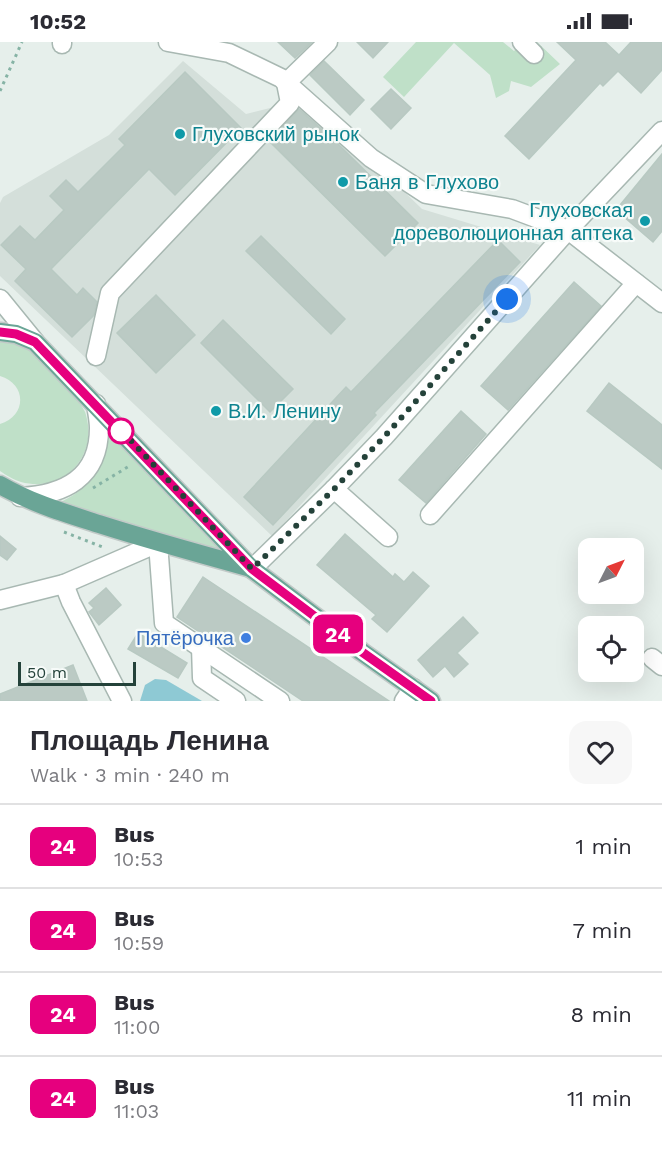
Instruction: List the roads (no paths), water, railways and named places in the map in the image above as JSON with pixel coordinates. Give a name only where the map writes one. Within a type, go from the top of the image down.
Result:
[{"type":"main road","points":[[0,332],[16,334],[35,342],[252,569],[409,695],[431,701]]},
{"type":"main road","points":[[0,485],[20,497],[158,543],[252,569]]},
{"type":"street","points":[[168,42],[228,52],[280,78],[371,158],[426,194],[512,208],[568,230],[662,303]]},
{"type":"street","points":[[286,83],[328,42]]},
{"type":"street","points":[[96,356],[110,293],[290,103],[286,83]]},
{"type":"street","points":[[252,569],[384,437],[568,230],[662,131]]},
{"type":"street","points":[[430,515],[636,283]]},
{"type":"street","points":[[0,299],[35,342]]},
{"type":"street","points":[[20,497],[43,496],[59,490],[77,481],[91,464],[99,428],[96,404]]},
{"type":"street","points":[[334,489],[388,537]]},
{"type":"street","points":[[0,600],[64,584],[158,543],[164,623],[280,701]]},
{"type":"street","points":[[64,584],[122,701]]},
{"type":"street","points":[[201,647],[202,678],[236,701]]},
{"type":"water","points":[[155,679],[166,680],[202,701],[140,701],[145,685]]},
{"type":"place","name":"Глуховский рынок","points":[[180,134]]},
{"type":"place","name":"Баня в Глухово","points":[[343,182]]},
{"type":"place","name":"Глуховская дореволюционная аптека","points":[[645,221]]},
{"type":"place","name":"В.И. Ленину","points":[[216,411]]},
{"type":"place","name":"Пятёрочка","points":[[246,638]]}]
